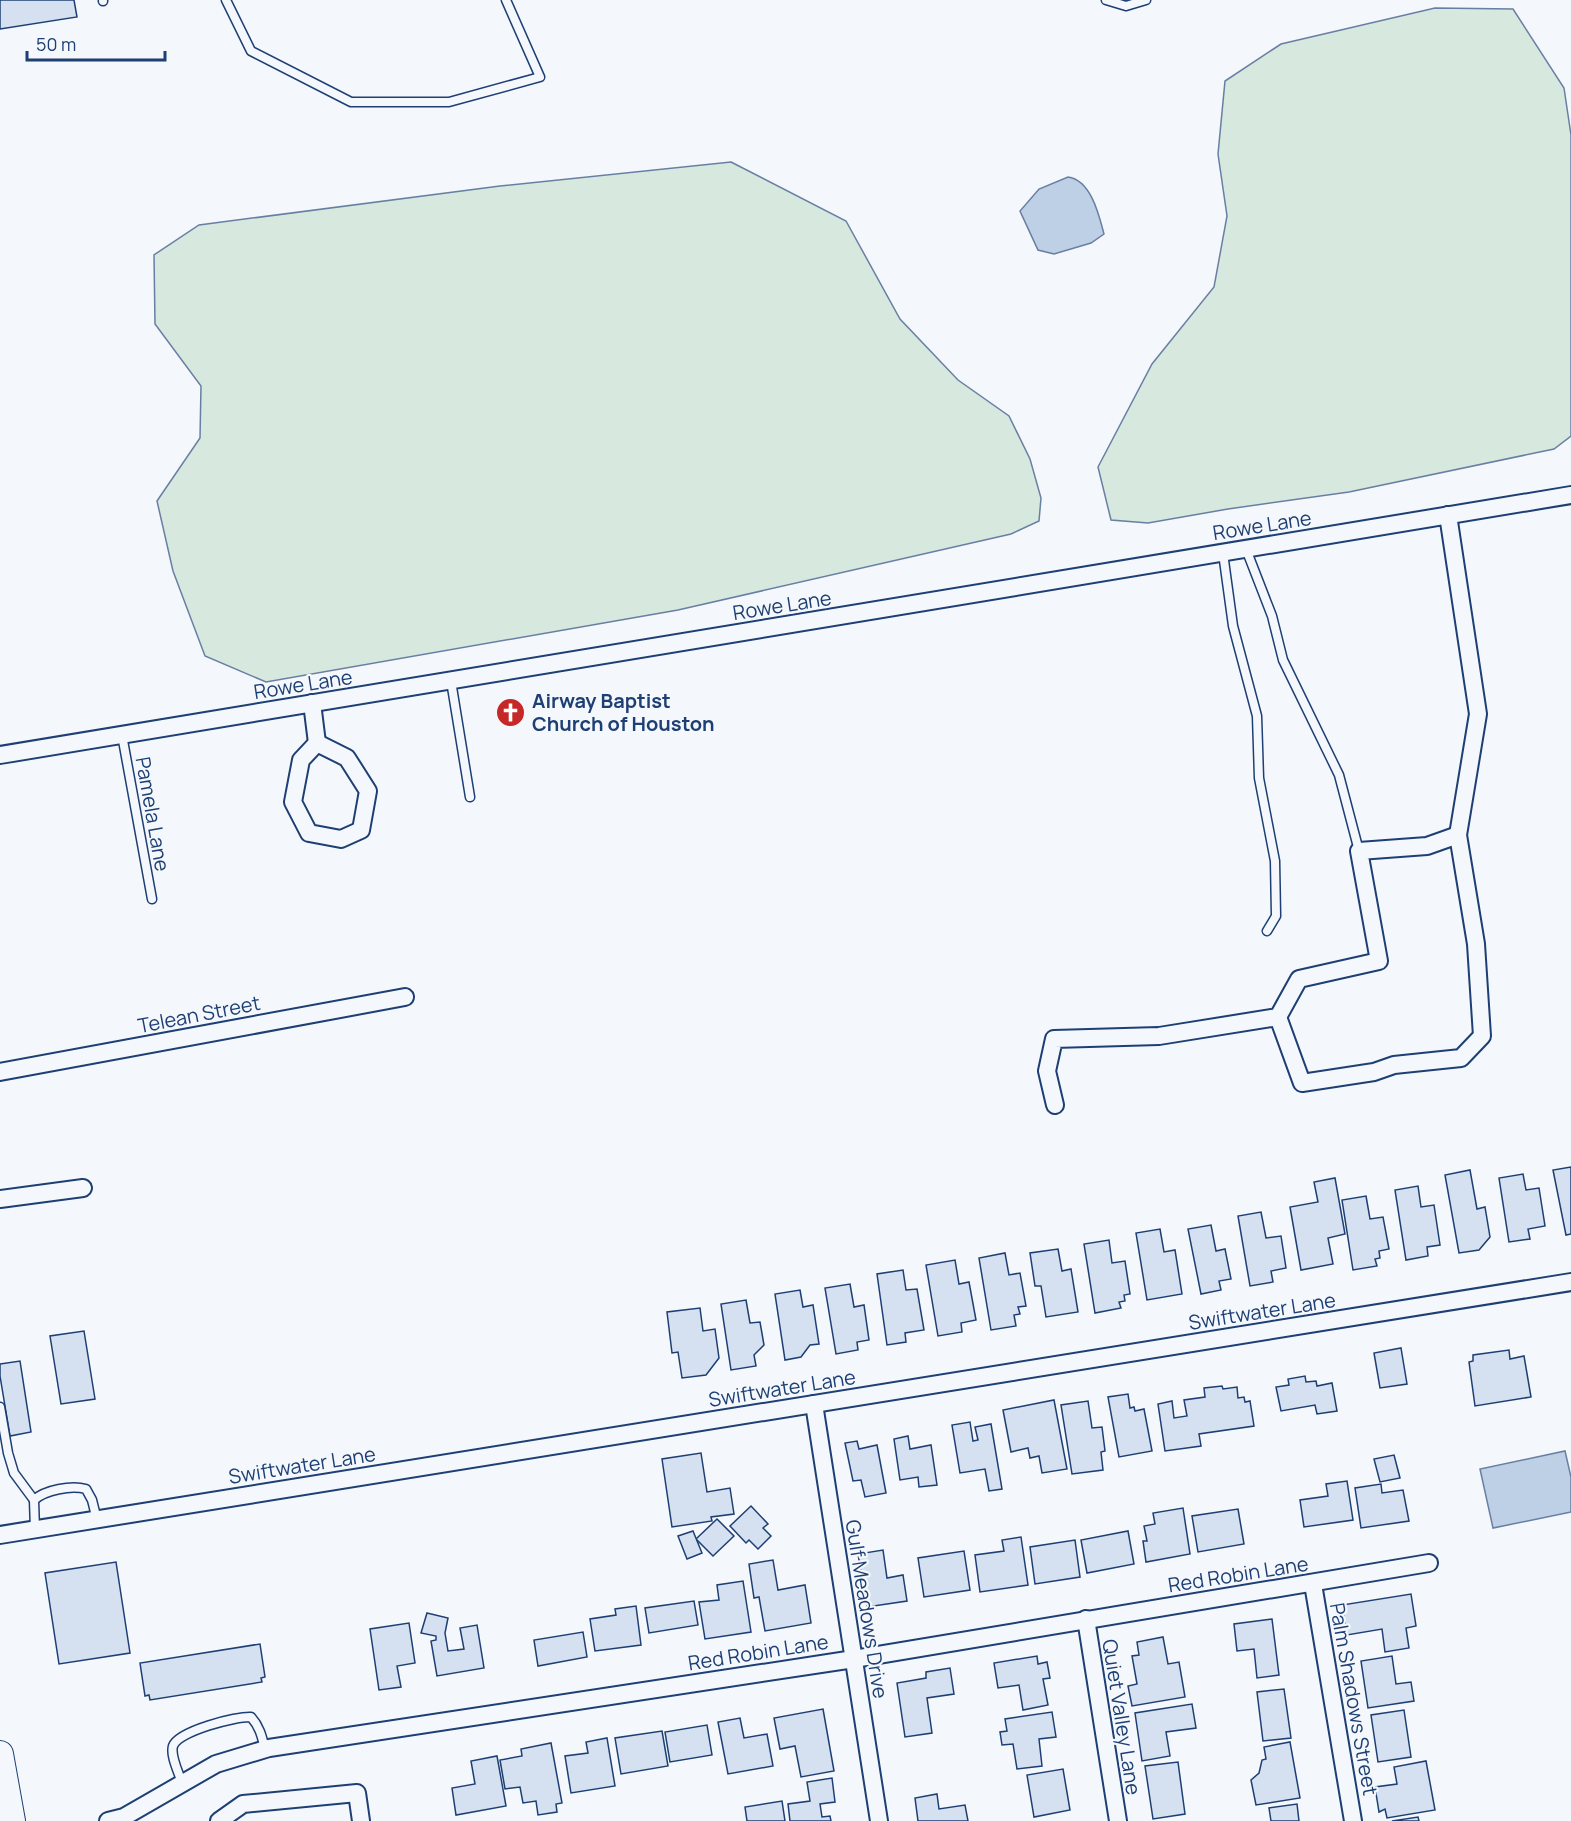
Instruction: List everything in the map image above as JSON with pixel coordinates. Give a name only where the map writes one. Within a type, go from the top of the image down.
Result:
[{"type":"main road","points":[[0,1754],[7,1809]]},
{"type":"street","name":"Rowe Lane","points":[[0,755],[1571,495]]},
{"type":"street","points":[[1448,515],[1478,714],[1458,835],[1476,944],[1482,1036],[1461,1058],[1394,1065],[1374,1072],[1302,1083],[1278,1017],[1299,979],[1379,962],[1359,851],[1427,846],[1458,835]]},
{"type":"street","points":[[312,704],[317,743]]},
{"type":"street","points":[[317,743],[347,758],[368,791],[361,830],[341,839],[309,833],[293,802],[301,760],[317,743]]},
{"type":"street","name":"Telean Street","points":[[0,1072],[405,997]]},
{"type":"street","points":[[1055,1105],[1047,1071],[1054,1039],[1159,1036],[1278,1017]]},
{"type":"street","points":[[0,1199],[84,1188]]},
{"type":"street","name":"Swiftwater Lane","points":[[0,1535],[1571,1282]]},
{"type":"street","name":"Gulf Meadows Drive","points":[[814,1404],[879,1821]]},
{"type":"street","name":"Red Robin Lane","points":[[108,1821],[124,1816],[216,1764],[265,1749],[854,1659],[1429,1563]]},
{"type":"street","name":"Palm Shadows Street","points":[[1313,1584],[1353,1821]]},
{"type":"street","name":"Quiet Valley Lane","points":[[1086,1619],[1118,1821]]},
{"type":"street","points":[[219,1821],[243,1804],[357,1793],[361,1821]]},
{"type":"lane","points":[[226,0],[251,51],[351,102],[449,102],[540,77],[506,0]]},
{"type":"lane","points":[[1106,0],[1126,6],[1146,0]]},
{"type":"lane","points":[[1246,549],[1272,616],[1283,660],[1339,775],[1359,851]]},
{"type":"lane","points":[[1223,553],[1233,626],[1257,716],[1259,778],[1275,861],[1276,916],[1268,931]]},
{"type":"lane","points":[[451,681],[470,797]]},
{"type":"lane","name":"Pamela Lane","points":[[122,735],[152,899]]},
{"type":"lane","points":[[0,1407],[2,1435],[14,1473],[34,1500]]},
{"type":"lane","points":[[34,1530],[34,1500],[40,1494],[78,1487],[86,1489],[92,1500],[97,1520]]},
{"type":"lane","points":[[182,1783],[173,1754],[173,1745],[193,1731],[242,1717],[251,1717],[257,1723],[265,1749]]},
{"type":"shaded area","points":[[1435,8],[1513,9],[1564,88],[1571,135],[1571,436],[1554,449],[1349,492],[1148,523],[1111,520],[1098,467],[1152,364],[1214,287],[1227,216],[1218,154],[1225,81],[1281,44]]},
{"type":"shaded area","points":[[731,162],[846,221],[900,319],[958,380],[1009,416],[1030,459],[1041,498],[1039,521],[1011,534],[678,610],[266,682],[205,656],[173,571],[157,501],[200,438],[201,386],[155,324],[154,255],[199,225],[500,186]]},
{"type":"water","points":[[1068,177],[1083,184],[1088,191],[1104,234],[1091,243],[1054,254],[1038,250],[1020,211],[1039,189]]},
{"type":"water","points":[[1565,1451],[1571,1477],[1571,1512],[1493,1528],[1480,1469]]},
{"type":"building","points":[[0,0],[74,0],[77,17],[0,29]]},
{"type":"building","points":[[1571,1167],[1571,1234],[1566,1235],[1553,1170]]},
{"type":"building","points":[[1470,1170],[1477,1209],[1485,1207],[1490,1237],[1479,1250],[1459,1253],[1445,1175]]},
{"type":"building","points":[[1523,1174],[1526,1190],[1539,1188],[1545,1226],[1528,1229],[1530,1239],[1509,1242],[1499,1178]]},
{"type":"building","points":[[1335,1178],[1345,1234],[1328,1238],[1333,1264],[1301,1270],[1290,1207],[1318,1202],[1314,1182]]},
{"type":"building","points":[[1418,1186],[1421,1207],[1434,1205],[1440,1245],[1427,1247],[1428,1256],[1406,1260],[1395,1190]]},
{"type":"building","points":[[1366,1196],[1370,1219],[1383,1217],[1389,1249],[1379,1251],[1380,1258],[1375,1259],[1377,1266],[1353,1270],[1342,1200]]},
{"type":"building","points":[[1261,1212],[1266,1238],[1281,1236],[1286,1268],[1271,1271],[1273,1282],[1250,1286],[1238,1216]]},
{"type":"building","points":[[1211,1225],[1216,1251],[1225,1249],[1231,1279],[1219,1281],[1221,1290],[1201,1294],[1188,1229]]},
{"type":"building","points":[[1160,1229],[1164,1252],[1175,1250],[1182,1294],[1147,1300],[1136,1233]]},
{"type":"building","points":[[1109,1240],[1112,1263],[1125,1261],[1130,1294],[1124,1295],[1125,1301],[1119,1302],[1121,1308],[1095,1313],[1084,1244]]},
{"type":"building","points":[[1058,1249],[1062,1271],[1071,1269],[1078,1312],[1046,1317],[1041,1286],[1035,1286],[1030,1253]]},
{"type":"building","points":[[1005,1253],[1009,1275],[1020,1273],[1026,1306],[1018,1307],[1020,1314],[1014,1315],[1016,1326],[991,1330],[979,1258]]},
{"type":"building","points":[[955,1260],[959,1284],[969,1282],[976,1320],[961,1323],[962,1332],[938,1336],[926,1265]]},
{"type":"building","points":[[903,1270],[906,1290],[917,1289],[924,1330],[905,1333],[906,1342],[887,1345],[877,1274]]},
{"type":"building","points":[[850,1284],[854,1307],[864,1305],[869,1340],[857,1342],[858,1350],[836,1354],[825,1288]]},
{"type":"building","points":[[800,1290],[803,1307],[813,1305],[819,1344],[810,1345],[801,1357],[785,1360],[775,1294]]},
{"type":"building","points":[[746,1300],[750,1323],[760,1322],[764,1345],[754,1355],[756,1366],[731,1370],[721,1304]]},
{"type":"building","points":[[700,1308],[703,1331],[715,1329],[719,1358],[706,1375],[682,1378],[678,1352],[672,1353],[667,1312]]},
{"type":"building","points":[[84,1331],[95,1399],[61,1404],[50,1336]]},
{"type":"building","points":[[1401,1348],[1407,1384],[1380,1388],[1374,1353]]},
{"type":"building","points":[[1509,1350],[1510,1359],[1524,1356],[1531,1397],[1475,1406],[1469,1362],[1473,1361],[1473,1355]]},
{"type":"building","points":[[20,1361],[31,1432],[10,1436],[0,1364]]},
{"type":"building","points":[[1305,1376],[1306,1382],[1316,1381],[1317,1386],[1332,1383],[1337,1411],[1317,1414],[1315,1405],[1281,1411],[1276,1387],[1289,1385],[1288,1379]]},
{"type":"building","points":[[1222,1386],[1223,1389],[1237,1387],[1238,1398],[1244,1397],[1245,1402],[1250,1401],[1254,1426],[1199,1434],[1201,1446],[1165,1451],[1158,1404],[1172,1401],[1174,1418],[1187,1416],[1184,1400],[1205,1397],[1204,1388]]},
{"type":"building","points":[[1128,1394],[1130,1408],[1134,1407],[1135,1411],[1144,1409],[1152,1451],[1119,1457],[1108,1397]]},
{"type":"building","points":[[1054,1400],[1067,1469],[1042,1473],[1039,1456],[1030,1458],[1028,1448],[1011,1452],[1003,1410]]},
{"type":"building","points":[[1088,1401],[1092,1428],[1102,1427],[1105,1451],[1101,1452],[1103,1470],[1072,1474],[1061,1405]]},
{"type":"building","points":[[970,1422],[973,1441],[978,1440],[975,1427],[991,1424],[1002,1489],[989,1491],[985,1469],[960,1473],[952,1425]]},
{"type":"building","points":[[908,1436],[910,1449],[931,1445],[937,1485],[919,1487],[918,1477],[900,1480],[894,1439]]},
{"type":"building","points":[[857,1441],[859,1449],[877,1445],[886,1493],[865,1497],[861,1480],[853,1481],[845,1443]]},
{"type":"building","points":[[701,1453],[707,1492],[730,1488],[734,1514],[711,1517],[712,1521],[672,1527],[662,1459]]},
{"type":"building","points":[[1394,1455],[1400,1478],[1380,1482],[1374,1459]]},
{"type":"building","points":[[1347,1481],[1353,1520],[1304,1527],[1300,1500],[1328,1496],[1326,1484]]},
{"type":"building","points":[[1381,1484],[1382,1493],[1403,1490],[1409,1521],[1361,1528],[1355,1488]]},
{"type":"building","points":[[751,1506],[768,1524],[763,1528],[771,1536],[758,1549],[749,1540],[746,1543],[730,1526]]},
{"type":"building","points":[[1183,1508],[1190,1554],[1146,1562],[1143,1541],[1147,1541],[1144,1526],[1155,1524],[1153,1513]]},
{"type":"building","points":[[1238,1509],[1244,1544],[1198,1552],[1192,1516]]},
{"type":"building","points":[[717,1519],[734,1536],[713,1556],[696,1539]]},
{"type":"building","points":[[693,1531],[702,1553],[687,1559],[678,1536]]},
{"type":"building","points":[[1128,1531],[1134,1564],[1087,1573],[1081,1540]]},
{"type":"building","points":[[1021,1537],[1028,1585],[980,1592],[975,1555],[1004,1551],[1002,1540]]},
{"type":"building","points":[[1075,1540],[1080,1577],[1035,1584],[1030,1547]]},
{"type":"building","points":[[883,1550],[887,1578],[903,1575],[907,1601],[867,1607],[858,1554]]},
{"type":"building","points":[[964,1551],[970,1590],[924,1597],[918,1558]]},
{"type":"building","points":[[773,1560],[778,1590],[805,1585],[811,1623],[765,1631],[759,1597],[754,1598],[749,1564]]},
{"type":"building","points":[[116,1562],[130,1653],[59,1664],[45,1573]]},
{"type":"building","points":[[743,1581],[751,1632],[705,1639],[699,1602],[719,1600],[717,1585]]},
{"type":"building","points":[[1411,1594],[1416,1626],[1406,1628],[1409,1648],[1385,1652],[1382,1629],[1347,1635],[1342,1605]]},
{"type":"building","points":[[694,1601],[698,1625],[649,1633],[645,1608]]},
{"type":"building","points":[[636,1606],[641,1645],[595,1651],[590,1619],[616,1615],[615,1609]]},
{"type":"building","points":[[427,1613],[448,1618],[445,1633],[448,1651],[464,1649],[460,1628],[477,1625],[484,1668],[437,1676],[431,1641],[436,1640],[436,1636],[421,1633]]},
{"type":"building","points":[[1272,1619],[1279,1675],[1257,1678],[1254,1649],[1237,1651],[1234,1624]]},
{"type":"building","points":[[409,1623],[415,1663],[397,1666],[401,1687],[379,1690],[370,1629]]},
{"type":"building","points":[[583,1632],[587,1657],[538,1666],[534,1640]]},
{"type":"building","points":[[1163,1637],[1168,1664],[1179,1662],[1185,1697],[1132,1706],[1128,1686],[1137,1684],[1132,1656],[1139,1655],[1137,1642]]},
{"type":"building","points":[[260,1644],[265,1677],[261,1678],[262,1682],[150,1700],[149,1695],[145,1696],[140,1663]]},
{"type":"building","points":[[1037,1656],[1038,1664],[1047,1662],[1050,1678],[1043,1679],[1048,1705],[1023,1710],[1019,1685],[998,1688],[994,1663]]},
{"type":"building","points":[[1392,1656],[1396,1684],[1411,1682],[1414,1701],[1368,1708],[1361,1661]]},
{"type":"building","points":[[950,1668],[954,1694],[927,1698],[932,1733],[905,1737],[897,1683],[926,1678],[926,1672]]},
{"type":"building","points":[[1284,1689],[1291,1738],[1263,1741],[1257,1692]]},
{"type":"building","points":[[1192,1704],[1196,1728],[1166,1732],[1170,1756],[1142,1761],[1135,1713]]},
{"type":"building","points":[[823,1709],[834,1771],[801,1777],[795,1746],[780,1749],[774,1718]]},
{"type":"building","points":[[1404,1710],[1411,1757],[1378,1762],[1371,1715]]},
{"type":"building","points":[[1052,1712],[1056,1737],[1039,1739],[1042,1766],[1017,1769],[1013,1744],[1002,1745],[1000,1732],[1007,1731],[1005,1719]]},
{"type":"building","points":[[740,1718],[744,1738],[767,1734],[773,1766],[728,1774],[718,1722]]},
{"type":"building","points":[[707,1725],[712,1755],[670,1762],[665,1732]]},
{"type":"building","points":[[662,1731],[668,1766],[621,1774],[615,1738]]},
{"type":"building","points":[[607,1738],[615,1786],[571,1793],[565,1756],[588,1753],[586,1742]]},
{"type":"building","points":[[1290,1742],[1300,1798],[1256,1805],[1251,1780],[1259,1773],[1262,1760],[1266,1759],[1264,1747]]},
{"type":"building","points":[[551,1743],[562,1803],[556,1804],[557,1812],[538,1815],[536,1801],[523,1803],[520,1787],[505,1789],[500,1760],[522,1756],[521,1749]]},
{"type":"building","points":[[497,1756],[506,1806],[456,1815],[452,1788],[475,1784],[471,1761]]},
{"type":"building","points":[[1426,1761],[1435,1810],[1387,1818],[1385,1809],[1379,1812],[1375,1787],[1397,1784],[1394,1767]]},
{"type":"building","points":[[1178,1762],[1185,1814],[1153,1819],[1145,1766]]},
{"type":"building","points":[[1063,1769],[1070,1810],[1034,1817],[1027,1775]]},
{"type":"building","points":[[832,1778],[835,1802],[820,1804],[822,1817],[830,1816],[831,1821],[790,1821],[788,1804],[810,1801],[807,1782]]},
{"type":"building","points":[[937,1794],[939,1809],[965,1805],[968,1821],[918,1821],[915,1798]]},
{"type":"building","points":[[782,1801],[785,1821],[747,1821],[745,1807]]},
{"type":"building","points":[[1297,1804],[1299,1821],[1271,1821],[1269,1808]]},
{"type":"building","points":[[1418,1817],[1419,1821],[1392,1821]]},
{"type":"place","name":"Airway Baptist Church of Houston","points":[[511,712]]}]
